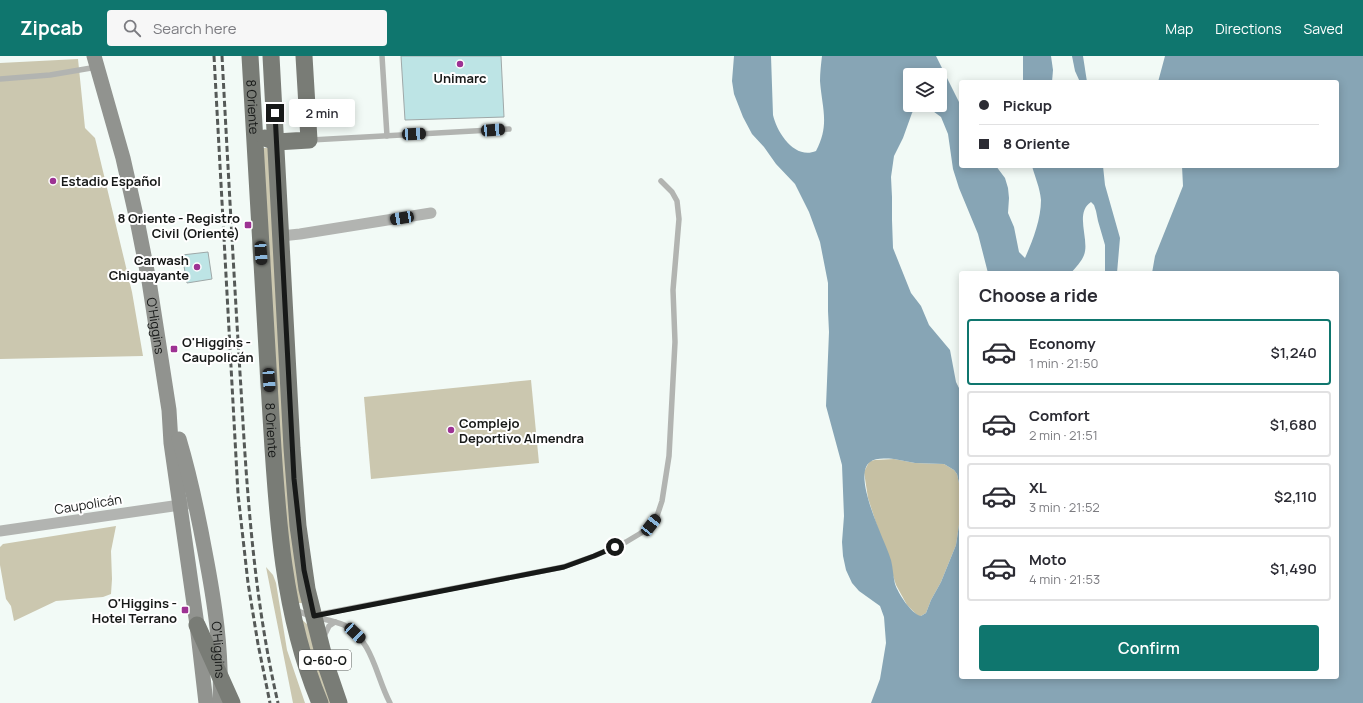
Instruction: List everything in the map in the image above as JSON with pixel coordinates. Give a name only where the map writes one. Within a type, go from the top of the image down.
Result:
[{"type":"main road","name":"8 Oriente","points":[[250,56],[279,526],[291,604],[312,683],[319,703]]},
{"type":"main road","name":"8 Oriente","points":[[271,56],[294,479],[304,570],[321,644],[339,703]]},
{"type":"main road","points":[[254,126],[268,139],[276,142],[309,140],[304,56]]},
{"type":"main road","name":"O'Higgins","points":[[96,62],[123,158],[150,288],[169,410],[171,443],[181,505],[206,703]]},
{"type":"main road","name":"O'Higgins","points":[[169,410],[181,445],[196,503],[217,617],[221,677],[220,703]]},
{"type":"main road","points":[[197,625],[232,703]]},
{"type":"street","points":[[281,236],[431,213]]},
{"type":"street","name":"Caupolicán","points":[[0,532],[196,503]]},
{"type":"lane","points":[[382,56],[387,136]]},
{"type":"lane","points":[[0,79],[50,75],[96,62]]},
{"type":"lane","points":[[309,140],[509,128]]},
{"type":"lane","points":[[314,616],[564,567],[626,542],[651,525],[657,516],[662,501],[669,456],[675,342],[673,290],[679,219],[677,201],[672,192],[661,181]]},
{"type":"lane","points":[[291,604],[301,613],[345,626],[364,642],[384,692],[390,703]]},
{"type":"lane","points":[[321,644],[329,626],[335,622]]},
{"type":"shaded area","name":"Estadio Español","points":[[78,59],[85,128],[95,138],[132,292],[143,356],[0,359],[0,63]]},
{"type":"shaded area","points":[[263,148],[269,148],[302,603],[295,603],[282,492]]},
{"type":"shaded area","name":"Complejo Deportivo Almendra","points":[[531,380],[539,463],[371,479],[364,397]]},
{"type":"shaded area","points":[[894,459],[915,463],[944,464],[954,470],[957,474],[959,483],[959,525],[956,545],[941,582],[926,613],[921,616],[918,616],[907,605],[896,585],[868,498],[864,472],[870,461]]},
{"type":"shaded area","points":[[116,526],[111,551],[111,594],[103,597],[56,601],[14,621],[11,606],[6,599],[0,565],[0,547],[3,544]]},
{"type":"shaded area","points":[[266,567],[273,575],[276,583],[287,650],[305,703],[293,703]]},
{"type":"shaded area","points":[[300,618],[308,625],[333,703],[327,703],[316,673]]},
{"type":"water","points":[[734,56],[771,56],[773,115],[775,122],[788,143],[801,152],[808,153],[816,151],[823,133],[824,116],[820,81],[822,56],[936,56],[942,68],[903,68],[903,112],[913,112],[903,138],[894,156],[891,177],[893,248],[911,293],[921,306],[929,325],[950,350],[956,382],[959,388],[959,483],[957,474],[954,470],[944,464],[915,463],[894,459],[875,459],[870,462],[865,469],[865,481],[872,510],[891,560],[894,581],[902,598],[913,611],[921,616],[926,613],[941,582],[956,545],[959,525],[959,679],[1339,679],[1339,271],[1152,271],[1155,256],[1183,186],[1182,168],[1339,168],[1339,80],[1159,80],[1165,56],[1363,56],[1363,703],[871,703],[880,679],[886,643],[884,617],[880,606],[859,591],[852,583],[846,570],[843,556],[842,542],[844,516],[842,465],[826,406],[829,332],[828,283],[820,242],[809,212],[795,184],[776,164],[764,147],[752,134],[743,117],[734,94],[732,81]]},
{"type":"water","points":[[1023,56],[1051,56],[1053,70],[1052,80],[1023,80]]},
{"type":"water","points":[[1072,56],[1083,56],[1087,80],[1079,80],[1075,71]]},
{"type":"water","points":[[947,78],[959,102],[959,168],[998,168],[1005,178],[1009,198],[1008,213],[1014,227],[1019,252],[1025,258],[1036,229],[1041,207],[1040,191],[1033,168],[1103,168],[1105,185],[1120,238],[1117,271],[1105,271],[1105,245],[1096,211],[1091,202],[1086,207],[1083,220],[1085,242],[1084,255],[1073,271],[987,271],[978,234],[959,188],[953,169],[948,134],[941,117],[934,112],[947,112]]},
{"type":"building","points":[[401,56],[501,56],[504,117],[405,120]]},
{"type":"building","name":"Carwash Chiguayante","points":[[208,252],[212,279],[187,283],[182,255]]},
{"type":"railway","points":[[214,56],[238,494],[248,583],[270,703]]},
{"type":"railway","points":[[222,56],[243,428],[249,507],[257,586],[278,703]]},
{"type":"place","name":"Unimarc","points":[[460,64]]},
{"type":"place","name":"Estadio Español","points":[[53,181]]},
{"type":"place","name":"8 Oriente - Registro Civil (Oriente)","points":[[248,225]]},
{"type":"place","name":"Carwash Chiguayante","points":[[197,267]]},
{"type":"place","name":"O'Higgins - Caupolicán","points":[[174,349]]},
{"type":"place","name":"Complejo Deportivo Almendra","points":[[451,430]]},
{"type":"place","name":"O'Higgins - Hotel Terrano","points":[[185,610]]},
{"type":"route","points":[[275,113],[294,479],[304,570],[314,616],[564,567],[615,547]]}]
